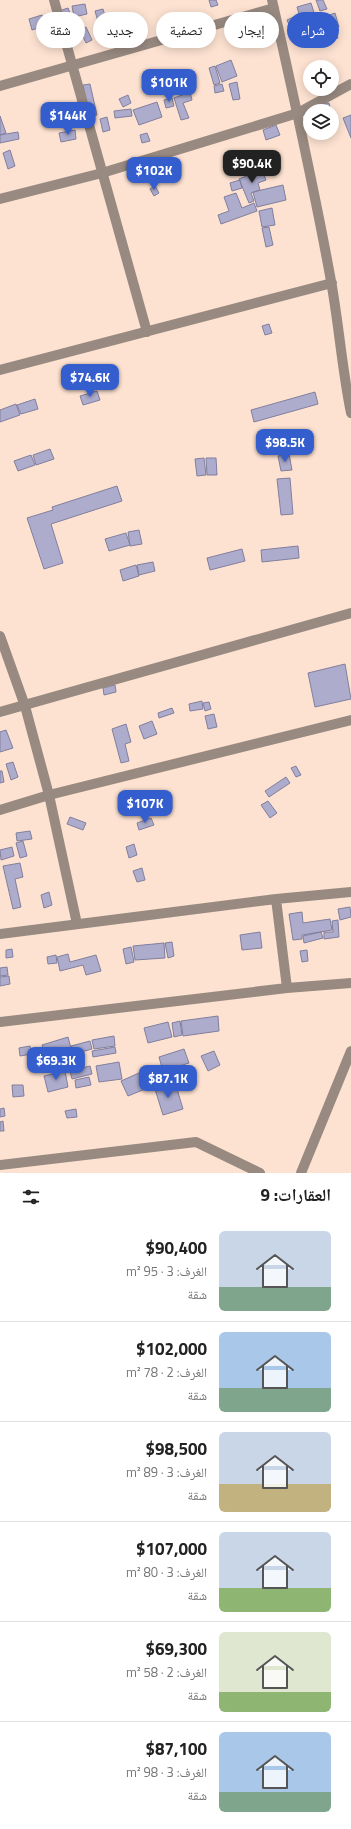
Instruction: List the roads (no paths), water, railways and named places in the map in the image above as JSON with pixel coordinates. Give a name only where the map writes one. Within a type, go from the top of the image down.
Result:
[{"type":"street","points":[[54,0],[147,332]]},
{"type":"street","points":[[0,86],[72,66],[273,4],[298,114],[332,283],[351,412]]},
{"type":"street","points":[[0,199],[102,173],[298,114],[351,84]]},
{"type":"street","points":[[0,370],[332,283]]},
{"type":"street","points":[[0,712],[351,613]]},
{"type":"street","points":[[0,636],[25,706],[49,795],[77,924]]},
{"type":"street","points":[[0,810],[49,795],[351,720]]},
{"type":"street","points":[[0,934],[276,899],[351,892]]},
{"type":"street","points":[[276,899],[287,988]]},
{"type":"street","points":[[0,1022],[287,988],[351,983]]},
{"type":"street","points":[[301,1173],[351,1051]]},
{"type":"street","points":[[0,1164],[196,1142],[260,1173]]}]
